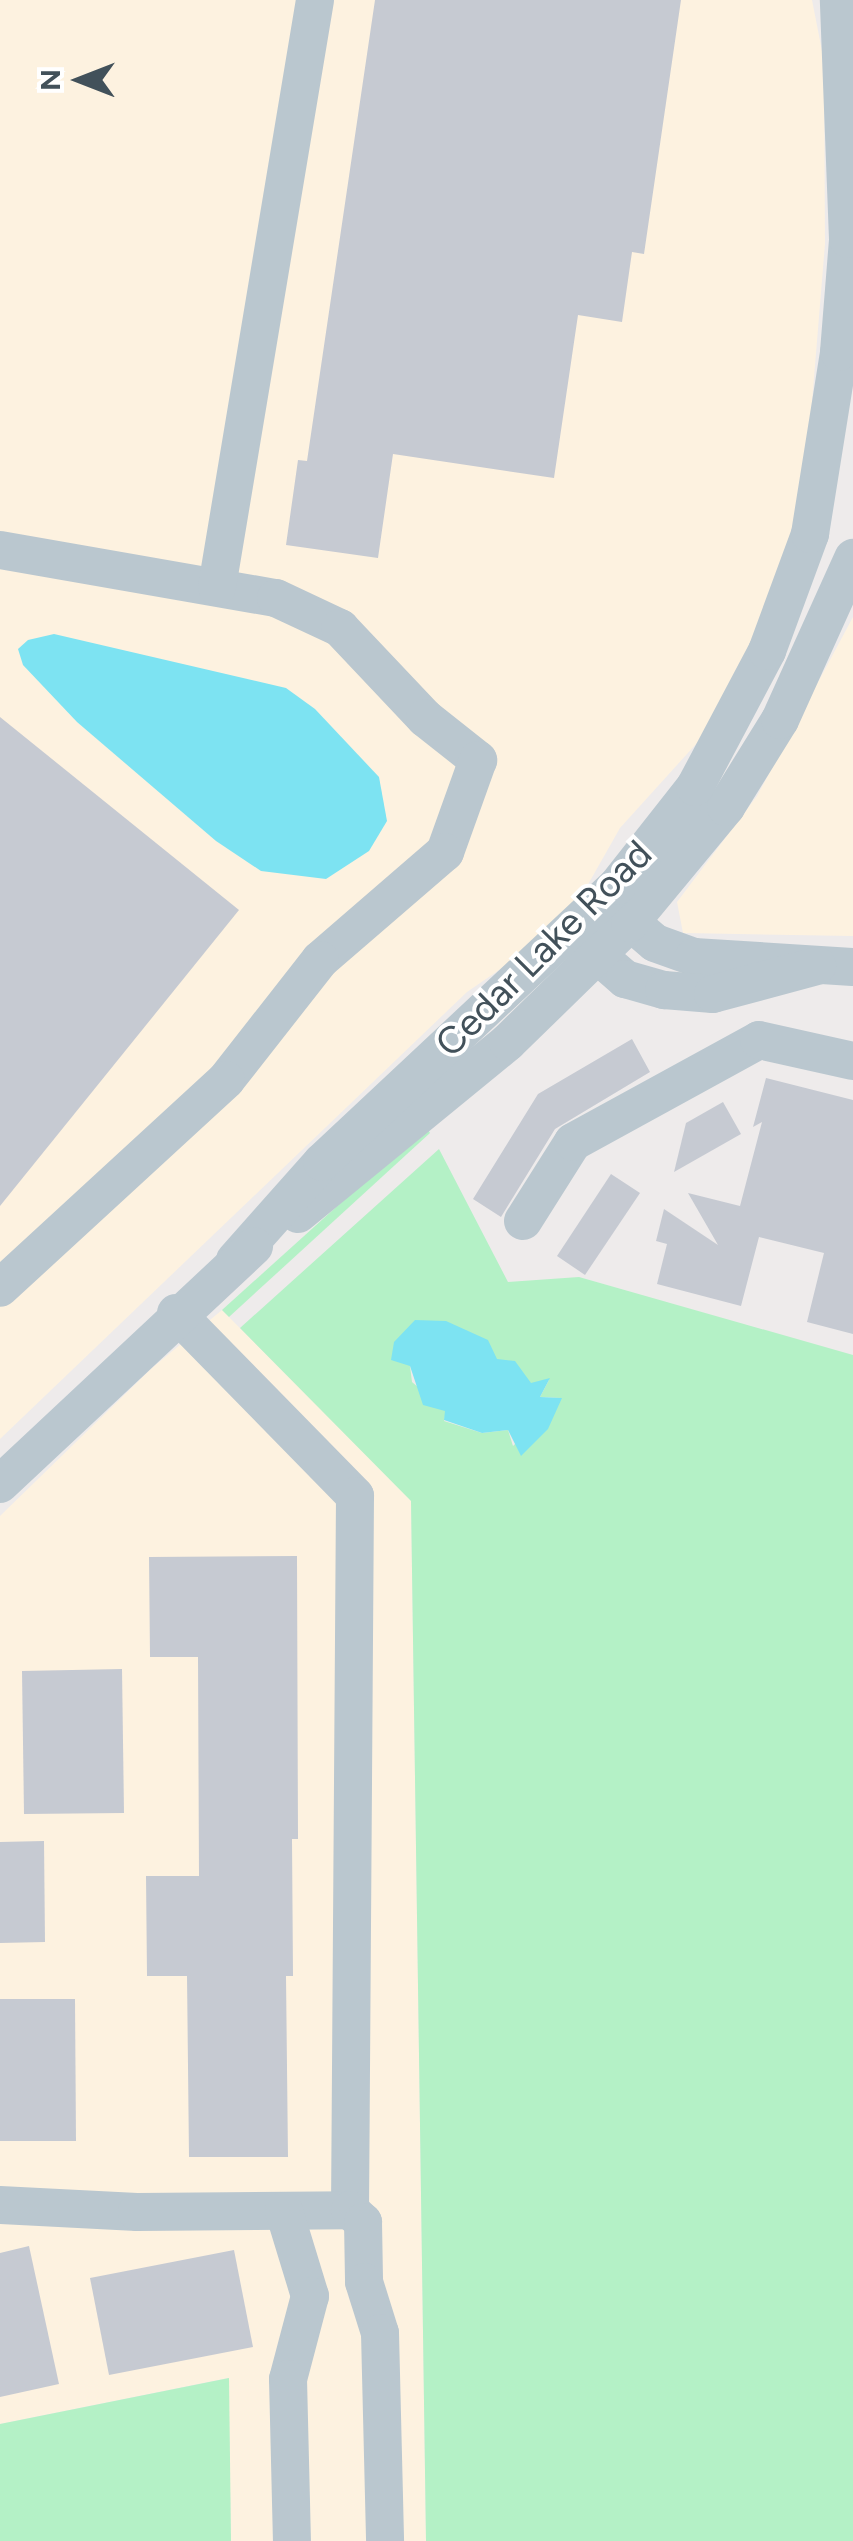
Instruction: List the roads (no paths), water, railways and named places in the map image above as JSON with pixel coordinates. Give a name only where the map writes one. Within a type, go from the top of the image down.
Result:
[{"type":"street","points":[[216,587],[315,0]]},
{"type":"street","name":"Cedar Lake Road","points":[[0,1484],[235,1260],[357,1169],[598,957],[617,911],[695,787],[766,651],[840,448],[848,238],[837,8]]},
{"type":"street","points":[[810,534],[853,550]]},
{"type":"street","points":[[0,550],[276,598],[340,628],[425,718],[478,760],[472,787],[445,852],[320,960],[226,1080],[0,1288]]},
{"type":"street","name":"Cedar Lake Road","points":[[235,1260],[322,1162],[568,929],[617,911],[726,806],[780,720],[853,558]]},
{"type":"street","points":[[617,911],[655,943],[694,958],[835,966]]},
{"type":"street","points":[[568,929],[625,979],[713,994],[835,966]]},
{"type":"street","points":[[523,1221],[573,1142],[759,1040],[853,1062]]},
{"type":"street","points":[[176,1314],[355,1496],[350,2210]]},
{"type":"street","points":[[0,2204],[350,2210],[364,2222],[364,2282],[380,2333],[386,2541]]},
{"type":"street","points":[[284,2211],[310,2296],[288,2379],[292,2541]]},
{"type":"street","points":[[310,2296],[364,2282]]},
{"type":"water","points":[[54,634],[286,688],[315,709],[379,777],[387,821],[369,851],[326,879],[261,871],[216,841],[77,722],[23,665],[18,649],[28,640]]},
{"type":"water","points":[[415,1320],[446,1321],[488,1340],[497,1359],[515,1361],[531,1383],[550,1378],[540,1397],[562,1398],[548,1429],[521,1456],[508,1430],[482,1433],[444,1420],[445,1411],[423,1405],[410,1366],[391,1360],[394,1342]]}]
